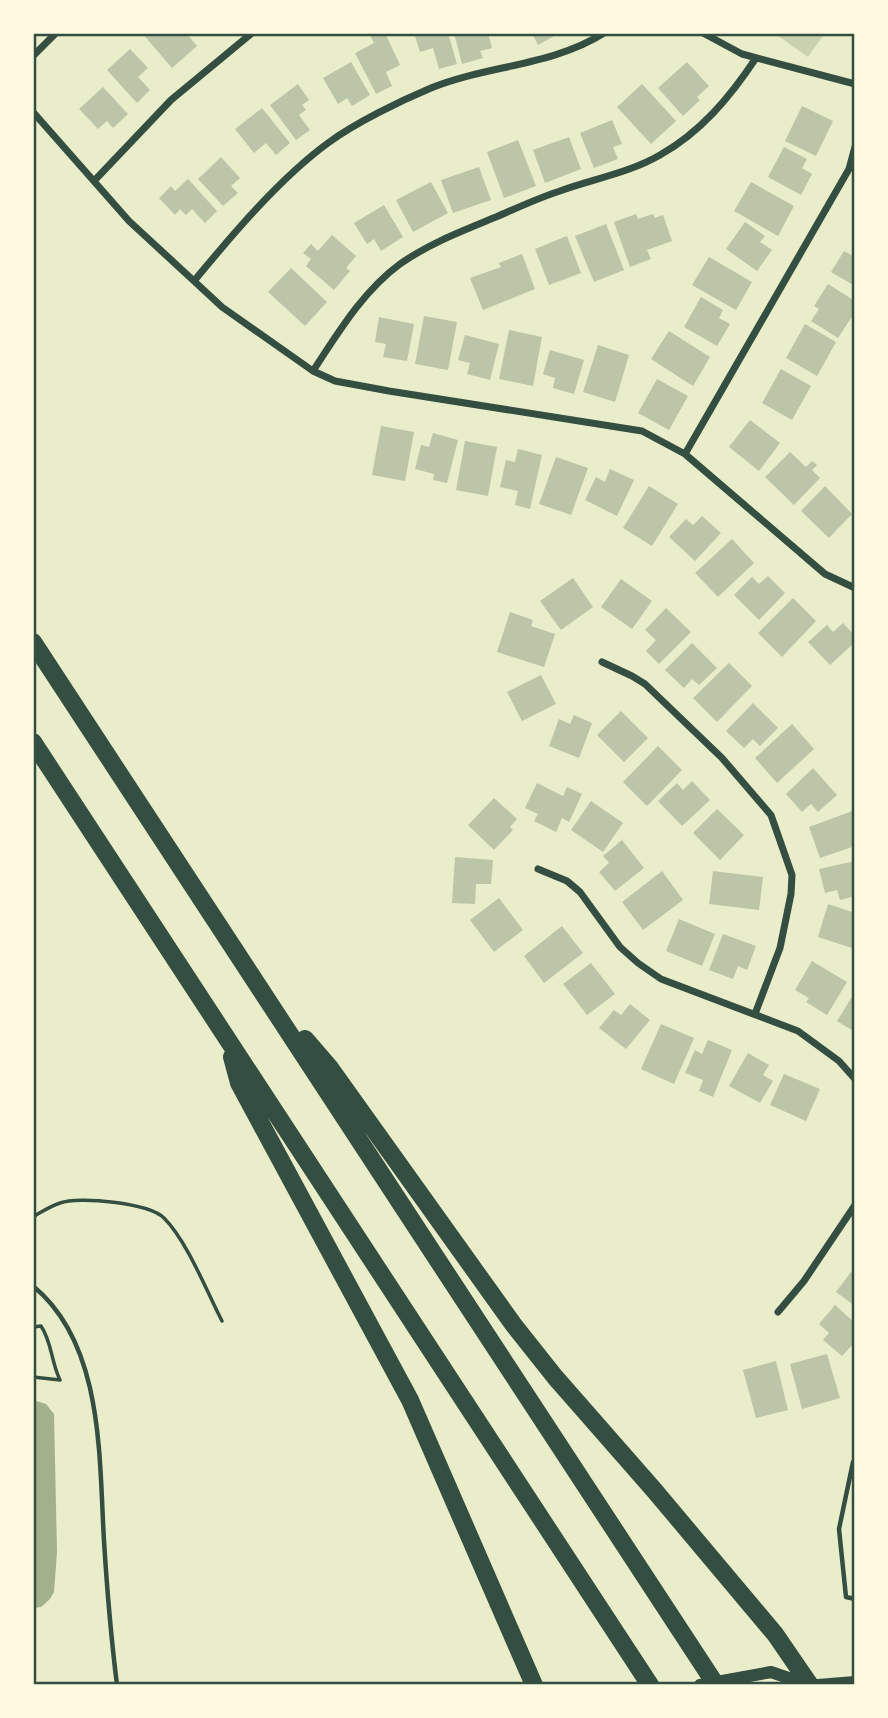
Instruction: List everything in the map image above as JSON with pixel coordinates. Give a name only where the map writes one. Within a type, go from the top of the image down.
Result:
[{"type":"highway","points":[[33,642],[716,1685]]},
{"type":"highway","points":[[33,742],[650,1685]]},
{"type":"highway","points":[[257,983],[330,1068],[444,1230],[555,1377],[654,1489],[775,1634],[809,1685]]},
{"type":"highway","points":[[228,1040],[239,1083],[410,1400],[534,1685]]},
{"type":"highway","points":[[511,1634],[515,1660],[524,1685]]},
{"type":"main road","points":[[700,1685],[771,1672],[809,1685]]},
{"type":"main road","points":[[818,1685],[855,1682]]},
{"type":"street","points":[[33,56],[56,33]]},
{"type":"street","points":[[94,181],[170,100],[252,33]]},
{"type":"street","points":[[194,281],[231,236],[305,161],[329,142],[432,88],[495,68],[554,57],[584,46],[604,33]]},
{"type":"street","points":[[703,33],[742,54],[855,84]]},
{"type":"street","points":[[313,371],[346,320],[399,265],[436,242],[558,191],[634,168],[661,155],[692,134],[731,96],[756,58]]},
{"type":"street","points":[[33,112],[129,221],[222,307],[313,371],[335,381],[389,391],[642,431],[685,454],[825,574],[855,587]]},
{"type":"street","points":[[685,454],[849,169],[855,147]]},
{"type":"street","points":[[602,662],[645,684],[722,758],[771,815],[792,875],[792,894],[780,948],[755,1014]]},
{"type":"street","points":[[538,869],[567,881],[580,892],[620,947],[661,979],[798,1031],[839,1060],[855,1079]]},
{"type":"street","points":[[778,1312],[804,1281],[855,1205]]},
{"type":"lane","points":[[33,1286],[57,1312],[76,1343],[90,1387],[96,1423],[108,1607],[117,1685]]},
{"type":"lane","points":[[853,1462],[839,1529],[846,1597],[855,1599]]},
{"type":"path","points":[[33,1219],[61,1202],[96,1200],[140,1208],[163,1216],[183,1246],[222,1321]]},
{"type":"path","points":[[33,1327],[41,1326],[48,1338],[51,1360],[60,1380],[33,1377]]},
{"type":"shaded area","points":[[774,33],[825,33],[808,57]]},
{"type":"shaded area","points":[[33,1400],[46,1404],[54,1414],[57,1552],[54,1592],[41,1607],[33,1608]]},
{"type":"building","points":[[142,33],[186,33],[197,46],[172,68]]},
{"type":"building","points":[[369,33],[385,33],[400,65],[386,72],[392,86],[376,94],[355,53],[374,43]]},
{"type":"building","points":[[414,33],[448,33],[457,64],[439,69],[433,48],[420,52]]},
{"type":"building","points":[[454,33],[488,33],[492,48],[480,51],[483,58],[462,64]]},
{"type":"building","points":[[532,33],[555,33],[556,35],[538,45]]},
{"type":"building","points":[[130,49],[148,68],[138,77],[150,90],[137,103],[107,70]]},
{"type":"building","points":[[351,62],[370,95],[352,106],[347,98],[338,104],[323,78]]},
{"type":"building","points":[[687,62],[709,86],[697,97],[700,100],[683,116],[658,88]]},
{"type":"building","points":[[298,84],[309,100],[302,105],[306,110],[299,115],[310,130],[296,140],[270,105]]},
{"type":"building","points":[[642,84],[676,121],[651,144],[617,107]]},
{"type":"building","points":[[103,87],[128,114],[113,128],[107,121],[98,129],[79,109]]},
{"type":"building","points":[[802,106],[833,121],[816,156],[785,141]]},
{"type":"building","points":[[262,108],[290,143],[276,155],[266,143],[254,153],[235,129]]},
{"type":"building","points":[[612,120],[622,144],[613,147],[618,159],[594,168],[580,133]]},
{"type":"building","points":[[569,137],[581,169],[545,183],[533,150]]},
{"type":"building","points":[[518,140],[536,186],[504,198],[487,152]]},
{"type":"building","points":[[784,147],[807,159],[802,168],[812,174],[801,195],[768,177]]},
{"type":"building","points":[[221,157],[240,178],[231,186],[238,193],[223,206],[198,179]]},
{"type":"building","points":[[479,167],[491,200],[453,213],[441,180]]},
{"type":"building","points":[[188,179],[217,211],[205,223],[192,209],[186,215],[180,209],[175,215],[159,198],[171,186],[175,191]]},
{"type":"building","points":[[431,182],[448,213],[413,232],[396,200]]},
{"type":"building","points":[[751,182],[794,206],[778,236],[734,211]]},
{"type":"building","points":[[384,205],[403,237],[381,251],[374,239],[367,244],[354,223]]},
{"type":"building","points":[[636,214],[638,219],[653,214],[655,218],[663,215],[672,241],[647,250],[651,259],[630,267],[614,222]]},
{"type":"building","points":[[745,222],[765,236],[760,242],[772,250],[757,271],[726,249]]},
{"type":"building","points":[[606,224],[624,270],[594,282],[575,236]]},
{"type":"building","points":[[332,235],[356,256],[346,268],[350,271],[334,290],[306,266],[311,259],[303,253],[311,244],[318,251]]},
{"type":"building","points":[[567,236],[581,273],[549,285],[535,249]]},
{"type":"building","points":[[844,251],[855,257],[855,286],[831,272]]},
{"type":"building","points":[[522,254],[535,289],[483,310],[470,278],[501,267],[499,263]]},
{"type":"building","points":[[709,257],[752,282],[736,310],[692,285]]},
{"type":"building","points":[[291,268],[327,302],[305,326],[268,292]]},
{"type":"building","points":[[828,284],[855,301],[855,312],[838,338],[811,321],[819,309],[814,306]]},
{"type":"building","points":[[701,297],[723,310],[719,318],[730,324],[717,346],[684,327]]},
{"type":"building","points":[[424,316],[457,322],[448,370],[415,364]]},
{"type":"building","points":[[379,317],[414,324],[407,361],[383,357],[386,344],[375,342]]},
{"type":"building","points":[[805,324],[836,342],[817,376],[786,358]]},
{"type":"building","points":[[509,330],[542,337],[533,386],[499,379]]},
{"type":"building","points":[[669,331],[710,357],[693,386],[651,359]]},
{"type":"building","points":[[465,335],[499,344],[490,380],[467,374],[470,363],[458,360]]},
{"type":"building","points":[[598,345],[629,355],[615,402],[583,392]]},
{"type":"building","points":[[550,350],[584,360],[574,394],[553,388],[555,378],[543,374]]},
{"type":"building","points":[[781,369],[811,386],[792,420],[762,403]]},
{"type":"building","points":[[657,379],[688,396],[669,430],[638,413]]},
{"type":"building","points":[[750,420],[780,443],[759,471],[729,447]]},
{"type":"building","points":[[381,426],[414,432],[405,481],[372,475]]},
{"type":"building","points":[[433,433],[458,440],[447,483],[433,480],[434,474],[415,469],[421,445],[429,447]]},
{"type":"building","points":[[465,441],[497,447],[488,496],[456,490]]},
{"type":"building","points":[[518,449],[542,455],[530,509],[515,505],[518,491],[500,487],[506,460],[515,462]]},
{"type":"building","points":[[790,452],[806,467],[812,461],[817,465],[812,470],[820,478],[794,505],[765,477]]},
{"type":"building","points":[[556,457],[588,468],[571,515],[539,504]]},
{"type":"building","points":[[610,469],[634,480],[617,516],[585,500],[596,477],[605,482]]},
{"type":"building","points":[[649,486],[678,504],[652,546],[623,528]]},
{"type":"building","points":[[825,486],[852,514],[829,538],[801,511]]},
{"type":"building","points":[[702,516],[721,533],[695,561],[669,537],[686,519],[693,525]]},
{"type":"building","points":[[732,539],[754,563],[718,597],[695,573]]},
{"type":"building","points":[[768,576],[785,593],[759,620],[734,595],[752,577],[759,584]]},
{"type":"building","points":[[573,578],[593,607],[561,630],[540,601]]},
{"type":"building","points":[[621,579],[652,601],[632,629],[601,607]]},
{"type":"building","points":[[793,598],[816,621],[782,657],[758,633]]},
{"type":"building","points":[[666,608],[691,632],[659,664],[646,651],[656,640],[645,630]]},
{"type":"building","points":[[510,612],[533,620],[531,626],[555,634],[544,667],[497,652]]},
{"type":"building","points":[[843,623],[855,636],[855,642],[830,665],[808,642],[827,625],[833,632]]},
{"type":"building","points":[[692,643],[717,668],[699,685],[692,679],[684,688],[665,670]]},
{"type":"building","points":[[729,663],[752,686],[717,722],[693,698]]},
{"type":"building","points":[[541,675],[556,704],[522,721],[507,692]]},
{"type":"building","points":[[753,703],[778,728],[760,746],[753,739],[744,748],[726,731]]},
{"type":"building","points":[[621,711],[648,738],[624,762],[597,735]]},
{"type":"building","points":[[574,715],[592,723],[579,758],[549,746],[559,719],[570,724]]},
{"type":"building","points":[[792,724],[814,749],[777,783],[755,758]]},
{"type":"building","points":[[658,746],[682,770],[647,806],[623,782]]},
{"type":"building","points":[[813,768],[837,795],[818,812],[811,804],[802,812],[786,794]]},
{"type":"building","points":[[692,781],[710,800],[682,826],[658,801],[677,783],[683,790]]},
{"type":"building","points":[[537,783],[563,796],[567,787],[582,794],[569,822],[562,818],[556,832],[534,821],[538,814],[525,808]]},
{"type":"building","points":[[494,798],[517,819],[510,827],[513,830],[494,850],[468,825]]},
{"type":"building","points":[[591,801],[623,823],[603,852],[571,830]]},
{"type":"building","points":[[717,809],[744,835],[720,860],[693,833]]},
{"type":"building","points":[[855,810],[855,846],[820,858],[809,827]]},
{"type":"building","points":[[622,840],[644,868],[615,891],[599,872],[609,863],[603,856]]},
{"type":"building","points":[[455,857],[493,860],[491,884],[476,884],[475,904],[452,903]]},
{"type":"building","points":[[855,861],[855,896],[840,900],[837,890],[825,893],[819,869]]},
{"type":"building","points":[[662,871],[683,900],[643,930],[622,902]]},
{"type":"building","points":[[713,871],[763,877],[759,910],[709,904]]},
{"type":"building","points":[[499,898],[523,930],[494,952],[470,920]]},
{"type":"building","points":[[828,904],[855,913],[855,949],[818,937]]},
{"type":"building","points":[[679,919],[715,934],[702,966],[666,951]]},
{"type":"building","points":[[562,926],[583,953],[544,983],[524,956]]},
{"type":"building","points":[[723,934],[756,946],[747,970],[738,966],[733,979],[709,970]]},
{"type":"building","points":[[812,961],[847,982],[827,1015],[806,1002],[809,998],[795,990]]},
{"type":"building","points":[[591,963],[615,994],[587,1015],[563,984]]},
{"type":"building","points":[[855,992],[855,1032],[837,1021]]},
{"type":"building","points":[[630,1004],[650,1020],[626,1049],[599,1028],[614,1010],[621,1015]]},
{"type":"building","points":[[661,1024],[694,1038],[674,1084],[641,1069]]},
{"type":"building","points":[[708,1040],[732,1050],[713,1097],[699,1091],[703,1080],[685,1073],[695,1050],[702,1054]]},
{"type":"building","points":[[748,1053],[769,1065],[763,1075],[773,1081],[760,1103],[729,1086]]},
{"type":"building","points":[[784,1074],[820,1089],[806,1121],[770,1105]]},
{"type":"building","points":[[851,1272],[855,1275],[855,1306],[836,1292]]},
{"type":"building","points":[[835,1305],[855,1323],[855,1342],[842,1356],[823,1340],[829,1333],[819,1324]]},
{"type":"building","points":[[827,1354],[840,1398],[802,1409],[790,1364]]},
{"type":"building","points":[[776,1361],[788,1410],[756,1418],[743,1370]]}]
